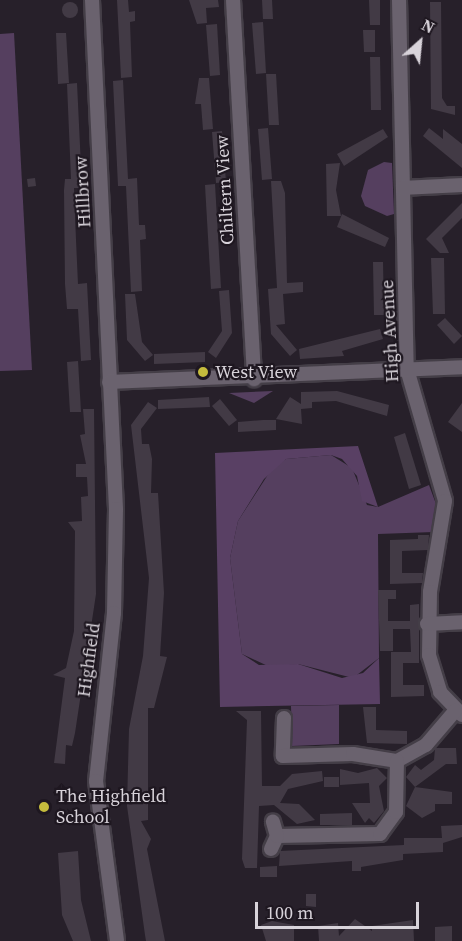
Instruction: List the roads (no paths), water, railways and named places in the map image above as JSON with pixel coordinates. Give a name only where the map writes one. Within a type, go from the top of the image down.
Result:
[{"type":"street","name":"Hillbrow","points":[[92,0],[110,382]]},
{"type":"street","name":"Chiltern View","points":[[233,0],[254,379]]},
{"type":"street","name":"High Avenue","points":[[399,0],[407,369],[445,501],[427,624],[435,680],[458,713]]},
{"type":"street","points":[[403,188],[462,185]]},
{"type":"street","points":[[110,382],[254,379],[462,367]]},
{"type":"street","name":"Highfield","points":[[110,382],[116,509],[114,614],[102,686],[96,781],[117,941]]},
{"type":"street","points":[[427,624],[462,622]]},
{"type":"street","points":[[284,718],[283,756],[353,754],[397,762],[426,745],[458,713]]},
{"type":"street","points":[[277,836],[380,834],[396,812],[397,762]]},
{"type":"street","points":[[271,849],[277,836],[273,822]]},
{"type":"place","name":"West View","points":[[203,372]]},
{"type":"place","name":"The Highfield School","points":[[44,807]]}]
